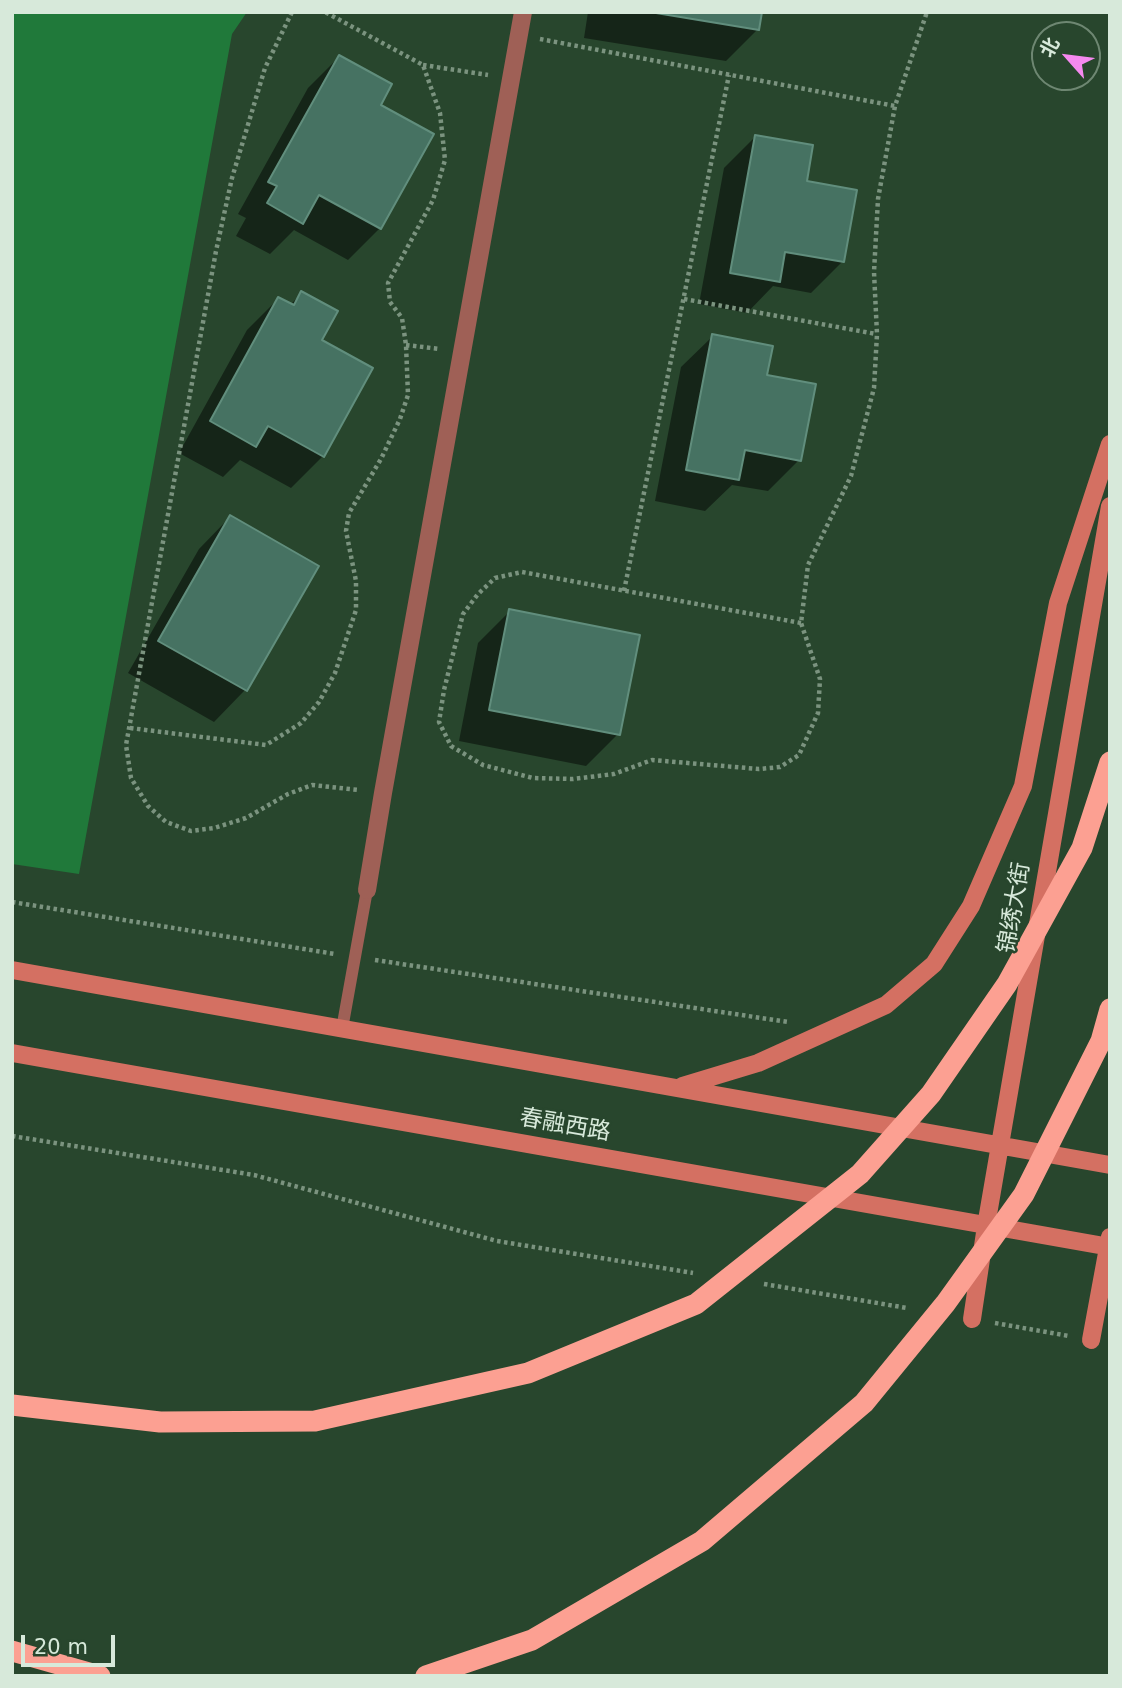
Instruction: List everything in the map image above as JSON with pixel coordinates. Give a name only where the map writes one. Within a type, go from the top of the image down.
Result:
[{"type":"highway","points":[[12,1405],[160,1422],[315,1421],[528,1373],[696,1304],[860,1174],[931,1094],[1007,984],[1082,848],[1110,762]]},
{"type":"highway","points":[[426,1676],[532,1640],[702,1541],[864,1403],[946,1304],[1024,1194],[1101,1041],[1110,1009]]},
{"type":"highway","points":[[12,1651],[100,1676]]},
{"type":"main road","points":[[677,1087],[758,1063],[838,1028],[886,1005],[934,964],[971,906],[1023,786],[1058,603],[1110,444]]},
{"type":"main road","name":"锦绣大街","points":[[972,1319],[999,1146],[1110,506]]},
{"type":"main road","points":[[12,970],[1110,1164]]},
{"type":"main road","name":"春融西路","points":[[12,1053],[986,1226],[1109,1244]]},
{"type":"main road","points":[[1091,1340],[1109,1244]]},
{"type":"street","points":[[367,890],[523,12]]},
{"type":"lane","points":[[342,1028],[367,890]]},
{"type":"path","points":[[292,12],[265,68],[232,178],[216,251],[126,745],[131,778],[148,806],[166,822],[191,831],[214,828],[246,818],[288,794],[312,785],[383,793]]},
{"type":"path","points":[[325,12],[423,65],[511,78]]},
{"type":"path","points":[[801,622],[522,572],[495,578],[463,614],[439,722],[451,746],[483,765],[533,778],[573,779],[614,774],[652,760],[759,769],[780,767],[799,755],[818,713],[820,679],[801,622],[808,565],[851,476],[874,388],[877,334],[874,272],[878,199],[895,106],[927,12]]},
{"type":"path","points":[[519,35],[895,106]]},
{"type":"path","points":[[130,727],[266,745],[301,723],[319,702],[335,673],[356,610],[356,581],[346,531],[349,513],[381,459],[400,419],[408,394],[402,318],[390,302],[388,283],[433,200],[445,160],[440,113],[423,65]]},
{"type":"path","points":[[624,591],[729,75]]},
{"type":"path","points":[[684,299],[877,334]]},
{"type":"path","points":[[406,345],[461,352]]},
{"type":"path","points":[[12,902],[729,1015],[838,1028]]},
{"type":"path","points":[[12,1136],[254,1175],[497,1241],[701,1274]]},
{"type":"path","points":[[756,1283],[918,1310]]},
{"type":"path","points":[[972,1319],[1091,1340]]},
{"type":"green space","points":[[12,12],[247,12],[232,34],[79,874],[12,864]]},
{"type":"building","points":[[650,12],[762,12],[759,30]]},
{"type":"building","points":[[339,55],[392,84],[381,105],[434,134],[381,229],[319,195],[303,224],[267,203],[277,186],[268,182]]},
{"type":"building","points":[[755,135],[813,145],[807,181],[857,190],[844,262],[785,252],[780,282],[730,273]]},
{"type":"building","points":[[301,291],[338,311],[322,340],[373,368],[324,457],[268,426],[256,447],[210,421],[278,297],[294,305]]},
{"type":"building","points":[[712,334],[773,346],[767,375],[816,384],[801,461],[745,450],[739,480],[686,470]]},
{"type":"building","points":[[230,515],[319,566],[247,691],[158,641]]},
{"type":"building","points":[[509,609],[640,635],[620,735],[489,710]]}]
